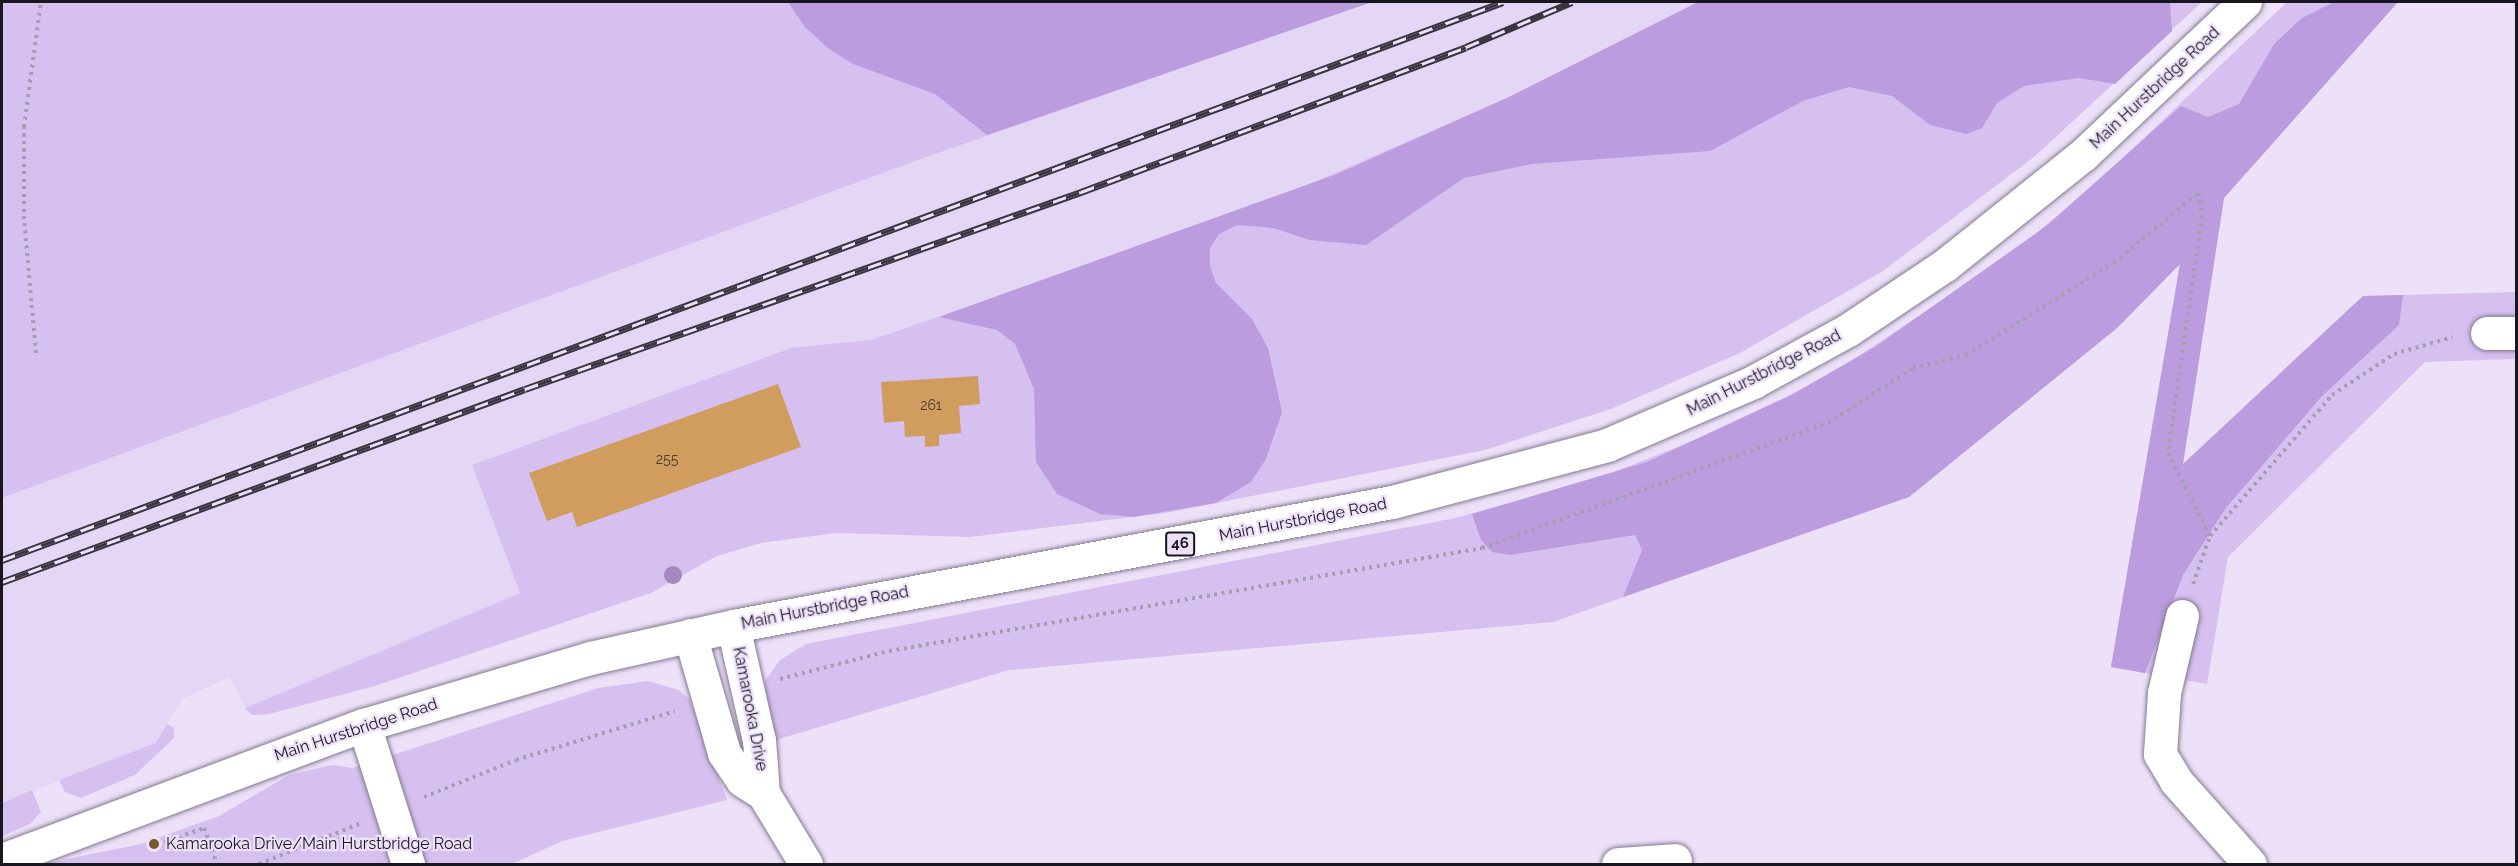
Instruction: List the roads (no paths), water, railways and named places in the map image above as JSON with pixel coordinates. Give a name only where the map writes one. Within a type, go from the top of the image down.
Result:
[{"type":"main road","name":"Main Hurstbridge Road","points":[[2,860],[364,725],[590,658],[733,626],[1392,502],[1579,454],[1694,410],[1848,330],[1955,257],[2083,155],[2245,2]]},
{"type":"main road","points":[[2182,616],[2164,693],[2158,736],[2163,762],[2250,864]]},
{"type":"main road","name":"Kamarooka Drive","points":[[733,626],[759,740],[763,794]]},
{"type":"main road","name":"Kamarooka Drive","points":[[690,635],[728,762],[763,794],[806,864]]},
{"type":"main road","points":[[364,725],[408,864]]},
{"type":"main road","points":[[1618,864],[1675,860]]},
{"type":"railway","points":[[2,560],[1503,2]]},
{"type":"railway","points":[[2,582],[525,389],[1081,192],[1466,47],[1572,2]]},
{"type":"place","name":"Kamarooka Drive/Main Hurstbridge Road","points":[[154,844]]}]
